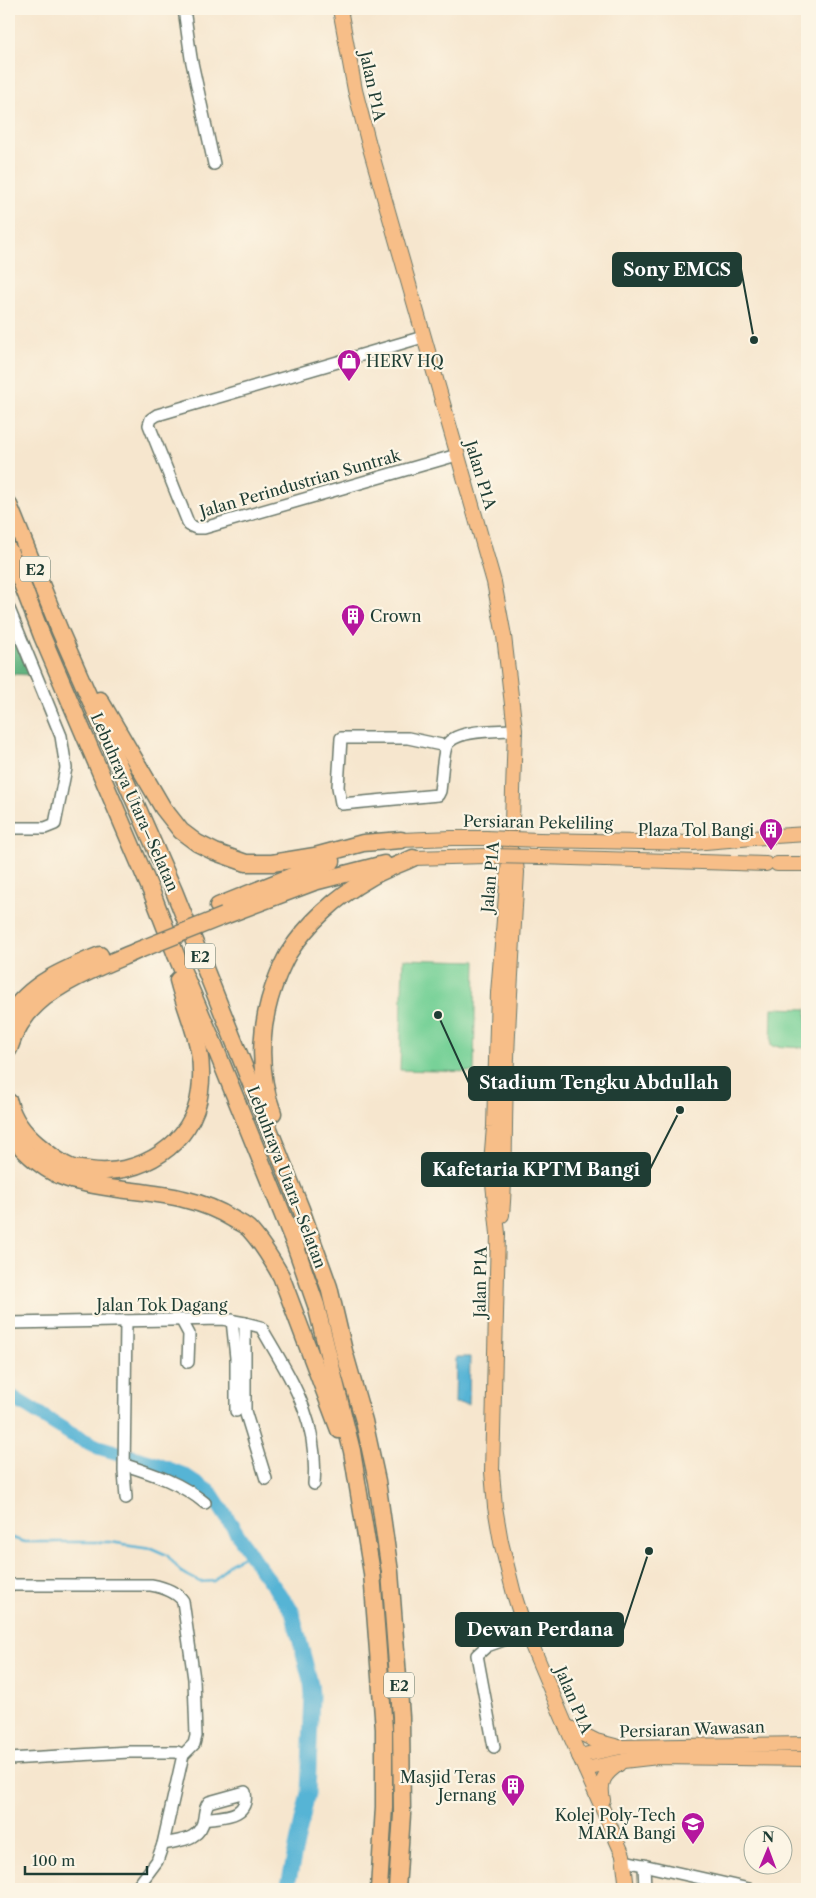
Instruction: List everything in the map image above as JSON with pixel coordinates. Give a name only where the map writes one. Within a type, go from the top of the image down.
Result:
[{"type":"highway","name":"Lebuhraya Utara–Selatan","points":[[9,505],[60,631],[174,891],[297,1200],[329,1287],[344,1351],[366,1429],[377,1481],[390,1572],[401,1718],[402,1814],[398,1889]]},
{"type":"highway","name":"Lebuhraya Utara–Selatan","points":[[9,550],[42,636],[152,893],[213,1042],[295,1245],[316,1305],[350,1441],[372,1573],[384,1728],[384,1807],[379,1889]]},
{"type":"highway","points":[[60,631],[163,808],[181,831],[197,843],[229,858],[258,864],[293,860],[363,843],[401,840]]},
{"type":"highway","points":[[9,1049],[13,1037],[37,1004],[83,974],[137,946],[221,911],[307,870],[401,840]]},
{"type":"highway","points":[[221,911],[378,864],[413,858]]},
{"type":"highway","points":[[329,1287],[318,1242],[268,1101],[262,1043],[264,1018],[273,987],[286,956],[306,929],[351,890],[386,869],[413,858]]},
{"type":"highway","points":[[9,1016],[26,994],[44,981],[79,964],[137,946]]},
{"type":"highway","points":[[9,1102],[17,1122],[31,1139],[58,1161],[71,1167],[104,1172],[132,1168],[150,1160],[174,1143],[194,1113],[200,1093],[202,1075],[201,1057],[176,973],[176,955]]},
{"type":"highway","points":[[9,1133],[21,1148],[42,1165],[67,1179],[188,1199],[217,1209],[248,1228],[271,1258],[281,1276],[326,1399],[355,1469]]},
{"type":"main road","name":"Jalan P1A","points":[[340,9],[355,90],[368,141],[494,582],[504,636],[515,730],[512,822],[517,872],[504,1129],[506,1164],[498,1234],[492,1472],[501,1542],[526,1632],[606,1817]]},
{"type":"main road","name":"Persiaran Pekeliling","points":[[401,840],[486,838],[693,843],[807,834]]},
{"type":"main road","points":[[413,858],[486,856],[807,864]]},
{"type":"main road","points":[[566,1726],[622,1754],[606,1773],[600,1790],[606,1817],[625,1861],[627,1889]]},
{"type":"main road","points":[[772,1758],[805,1746]]},
{"type":"main road","name":"Persiaran Wawasan","points":[[579,1756],[805,1746]]},
{"type":"main road","name":"Persiaran Wawasan","points":[[585,1769],[622,1754],[658,1757],[807,1759]]},
{"type":"street","points":[[184,9],[191,58],[214,164]]},
{"type":"street","name":"Jalan Perindustrian Suntrak","points":[[423,337],[157,415],[151,419],[149,425],[189,525],[196,528],[213,526],[457,455]]},
{"type":"street","points":[[9,609],[61,736],[66,768],[55,824],[45,828],[9,828]]},
{"type":"street","points":[[446,746],[408,738],[341,738],[338,787],[341,803],[438,795],[446,746],[453,737],[515,730]]},
{"type":"street","points":[[232,1320],[236,1358],[236,1411]]},
{"type":"street","name":"Jalan Tok Dagang","points":[[9,1322],[232,1320],[245,1323],[245,1411],[266,1480]]},
{"type":"street","points":[[126,1321],[126,1498]]},
{"type":"street","points":[[182,1321],[189,1334],[188,1362]]},
{"type":"street","points":[[245,1323],[261,1327],[296,1388],[307,1415],[313,1439],[314,1484]]},
{"type":"street","points":[[125,1458],[191,1492],[205,1503]]},
{"type":"street","points":[[9,1585],[151,1585],[179,1596],[184,1605],[194,1679],[196,1736],[194,1744],[183,1755],[163,1844],[157,1861],[139,1888]]},
{"type":"street","points":[[494,1746],[477,1655],[487,1646],[526,1632]]},
{"type":"street","points":[[9,1758],[129,1752],[177,1752],[183,1755]]},
{"type":"street","points":[[163,1844],[190,1838],[199,1833],[204,1819]]},
{"type":"street","points":[[625,1861],[728,1887],[749,1889]]},
{"type":"street","points":[[644,1865],[645,1889]]},
{"type":"green space","points":[[9,632],[32,675],[9,674]]},
{"type":"green space","points":[[403,959],[476,961],[474,1072],[400,1070]]},
{"type":"green space","points":[[772,1008],[807,1009],[806,1048],[771,1046]]},
{"type":"water","points":[[456,1357],[470,1357],[469,1404],[455,1403]]},
{"type":"waterway","points":[[9,1395],[71,1434],[98,1447],[153,1463],[184,1475],[211,1493],[255,1561],[292,1611],[311,1684],[312,1695],[308,1793],[287,1889]]},
{"type":"waterway","points":[[9,1537],[25,1542],[110,1542],[151,1548],[167,1555],[181,1572],[200,1582],[214,1581],[230,1563],[250,1553]]},
{"type":"place","name":"Sony EMCS","points":[[754,340]]},
{"type":"place","name":"HERV HQ","points":[[349,382]]},
{"type":"place","name":"Crown","points":[[353,637]]},
{"type":"place","name":"Plaza Tol Bangi","points":[[771,851]]},
{"type":"place","name":"Stadium Tengku Abdullah","points":[[438,1015]]},
{"type":"place","name":"Kafetaria KPTM Bangi","points":[[680,1110]]},
{"type":"place","name":"Dewan Perdana","points":[[649,1551]]},
{"type":"place","name":"Masjid Teras Jernang","points":[[513,1807]]},
{"type":"place","name":"Kolej Poly-Tech MARA Bangi","points":[[693,1845]]}]
